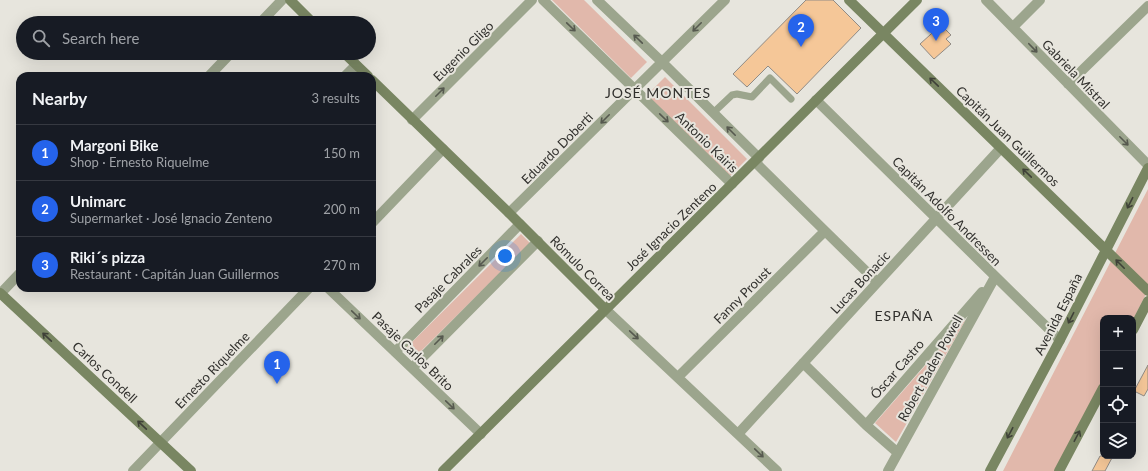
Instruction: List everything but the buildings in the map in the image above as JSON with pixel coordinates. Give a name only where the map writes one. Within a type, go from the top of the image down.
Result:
[{"type":"street","points":[[267,16],[282,0]]},
{"type":"street","points":[[290,0],[306,16]]},
{"type":"street","name":"Eugenio Gligo","points":[[412,120],[532,0]]},
{"type":"street","name":"Antonio Kairis","points":[[543,0],[732,184]]},
{"type":"street","name":"Antonio Kairis","points":[[597,0],[713,113],[825,231],[877,282]]},
{"type":"street","name":"Eduardo Doberti","points":[[509,213],[725,0]]},
{"type":"street","name":"Capitán Juan Guillermos","points":[[849,0],[1148,291]]},
{"type":"street","name":"José Ignacio Zenteno","points":[[443,471],[917,0]]},
{"type":"street","name":"Gabriela Mistral","points":[[986,0],[1148,166]]},
{"type":"street","points":[[1012,27],[1040,0]]},
{"type":"street","points":[[1068,84],[1148,6]]},
{"type":"street","points":[[213,72],[224,60]]},
{"type":"street","points":[[351,60],[364,72]]},
{"type":"street","points":[[349,72],[356,65]]},
{"type":"street","name":"Rómulo Correa","points":[[376,87],[538,241],[605,309],[777,471]]},
{"type":"street","name":"Capitán Adolfo Andressen","points":[[816,100],[1060,340]]},
{"type":"street","name":"Lucas Bonacic","points":[[738,434],[1001,148]]},
{"type":"street","points":[[376,219],[443,149]]},
{"type":"street","name":"Avenida España","points":[[990,471],[1060,340],[1148,166]]},
{"type":"street","name":"Pasaje Cabrales","points":[[395,352],[520,224]]},
{"type":"street","name":"Fanny Proust","points":[[678,377],[825,231]]},
{"type":"street","points":[[412,368],[538,241]]},
{"type":"street","points":[[0,293],[16,277]]},
{"type":"street","name":"Óscar Castro","points":[[866,425],[995,277]]},
{"type":"street","name":"Robert Baden Powell","points":[[888,471],[995,277]]},
{"type":"street","name":"Ernesto Riquelme","points":[[133,471],[305,292]]},
{"type":"street","name":"Pasaje Carlos Brito","points":[[332,292],[480,434]]},
{"type":"street","name":"Carlos Condell","points":[[0,293],[191,471]]},
{"type":"street","points":[[1136,324],[1148,301]]},
{"type":"street","points":[[803,363],[866,425],[898,453]]},
{"type":"street","points":[[1059,471],[1100,394]]},
{"type":"lane","points":[[713,113],[732,95],[736,94],[752,97],[770,78],[791,99]]},
{"type":"shaded area","points":[[552,0],[584,0],[647,62],[631,78]]},
{"type":"shaded area","points":[[665,77],[747,159],[729,177],[647,95]]},
{"type":"shaded area","points":[[1148,189],[1148,290],[1136,315],[1100,315],[1100,385],[1056,471],[1003,471]]},
{"type":"shaded area","points":[[521,234],[530,243],[413,359],[404,350]]},
{"type":"shaded area","points":[[966,319],[896,442],[875,423]]},
{"type":"place","name":"Riki´s pizza","points":[[936,41]]},
{"type":"place","name":"Unimarc","points":[[801,47]]},
{"type":"place","name":"Margoni Bike","points":[[277,384]]},
{"type":"district","name":"JOSÉ MONTES","points":[[658,93]]},
{"type":"district","name":"ESPAÑA","points":[[904,316]]}]
